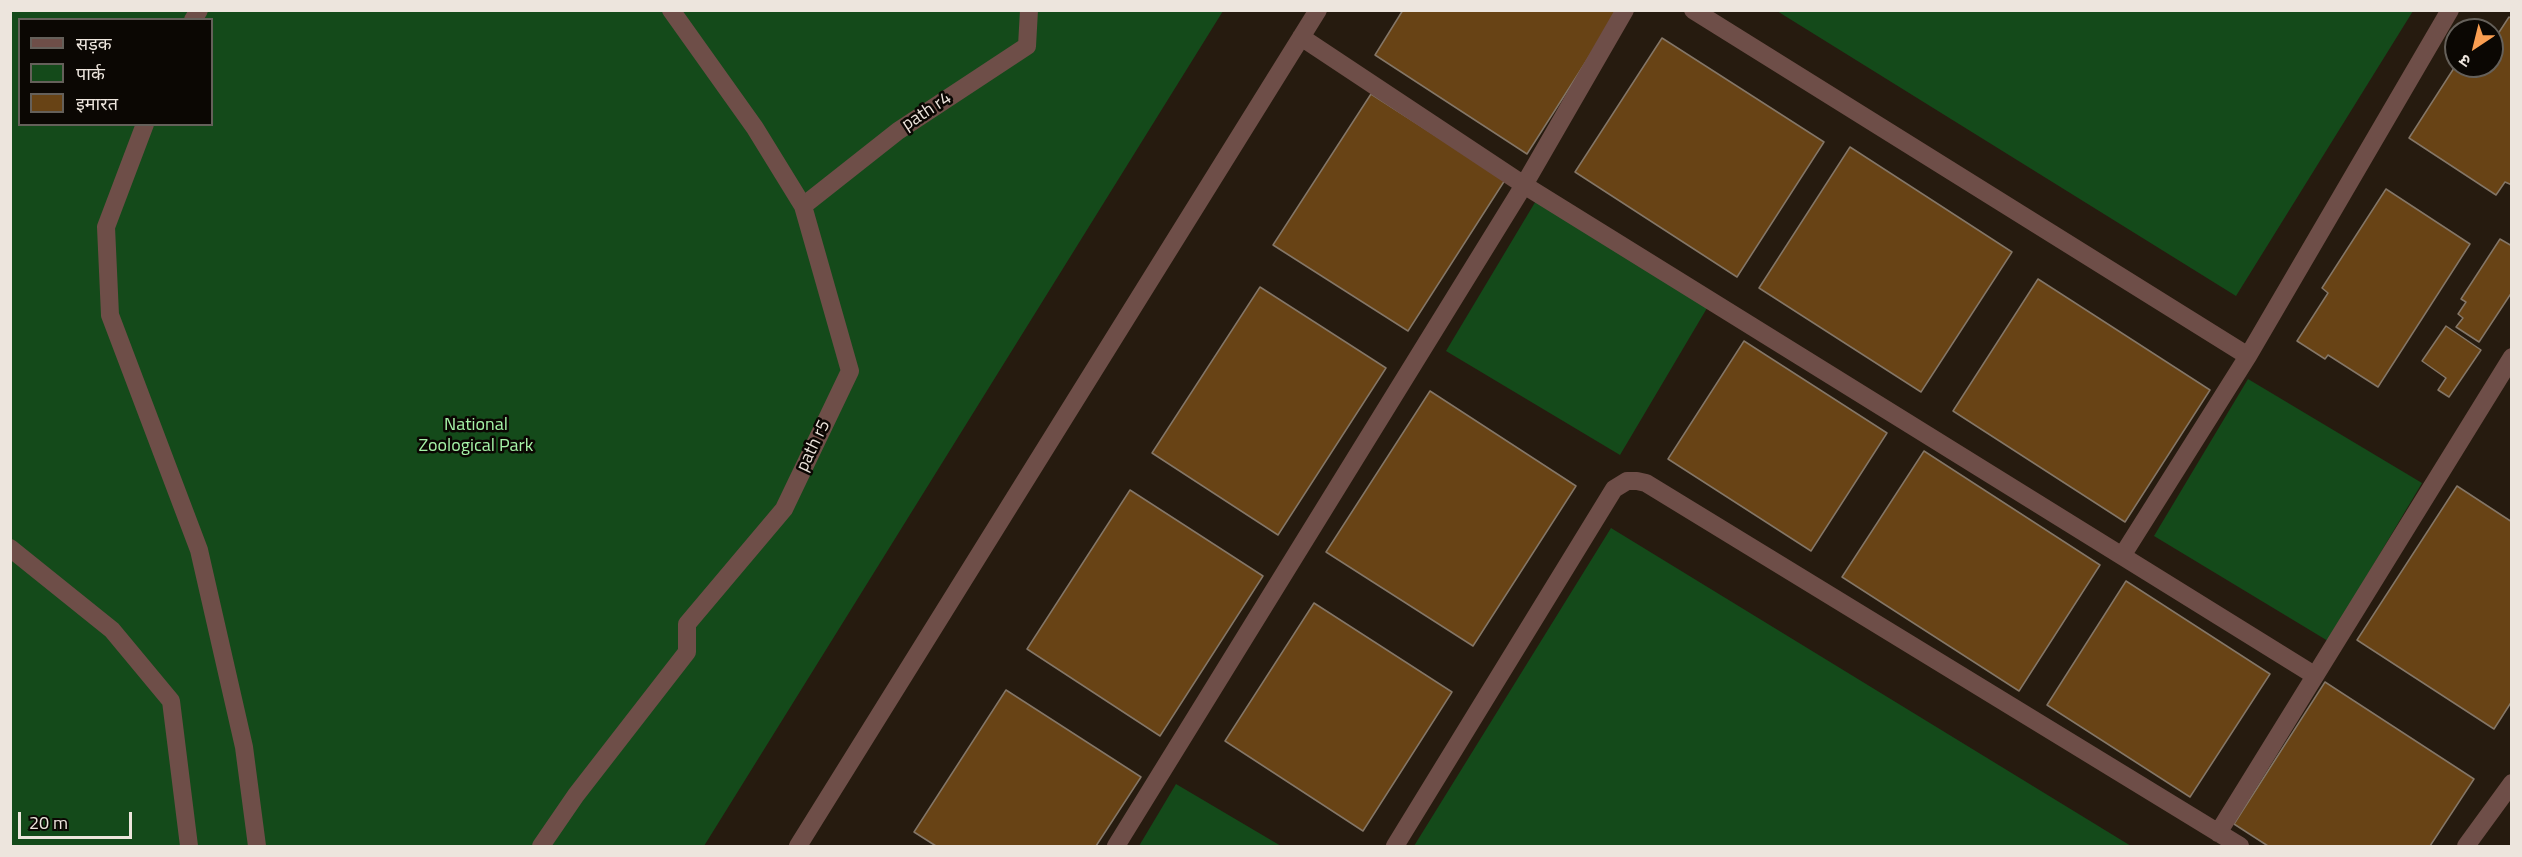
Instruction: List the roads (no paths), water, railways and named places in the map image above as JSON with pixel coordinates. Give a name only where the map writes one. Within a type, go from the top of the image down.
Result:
[{"type":"street","name":"path r5","points":[[541,846],[576,795],[687,652],[687,624],[784,508],[850,371],[803,206],[755,128],[670,10]]},
{"type":"street","name":"path r4","points":[[803,206],[898,131],[1027,46],[1029,10]]},
{"type":"street","points":[[798,846],[1318,10]]},
{"type":"street","points":[[1116,846],[1524,185],[1625,10]]},
{"type":"street","points":[[1693,10],[2248,356]]},
{"type":"street","points":[[2122,556],[2248,356],[2450,10]]},
{"type":"street","points":[[1301,37],[1524,185],[2314,675]]},
{"type":"street","points":[[145,126],[105,227],[110,315],[199,550],[244,747],[257,846]]},
{"type":"street","points":[[2218,833],[2511,357]]},
{"type":"street","points":[[1395,846],[1614,489],[1627,481],[1646,483],[2240,846]]},
{"type":"street","points":[[10,548],[112,630],[171,701],[189,846]]},
{"type":"street","points":[[2466,846],[2511,783]]},
{"type":"park label","name":"National Zoological Park","points":[[476,436]]}]
